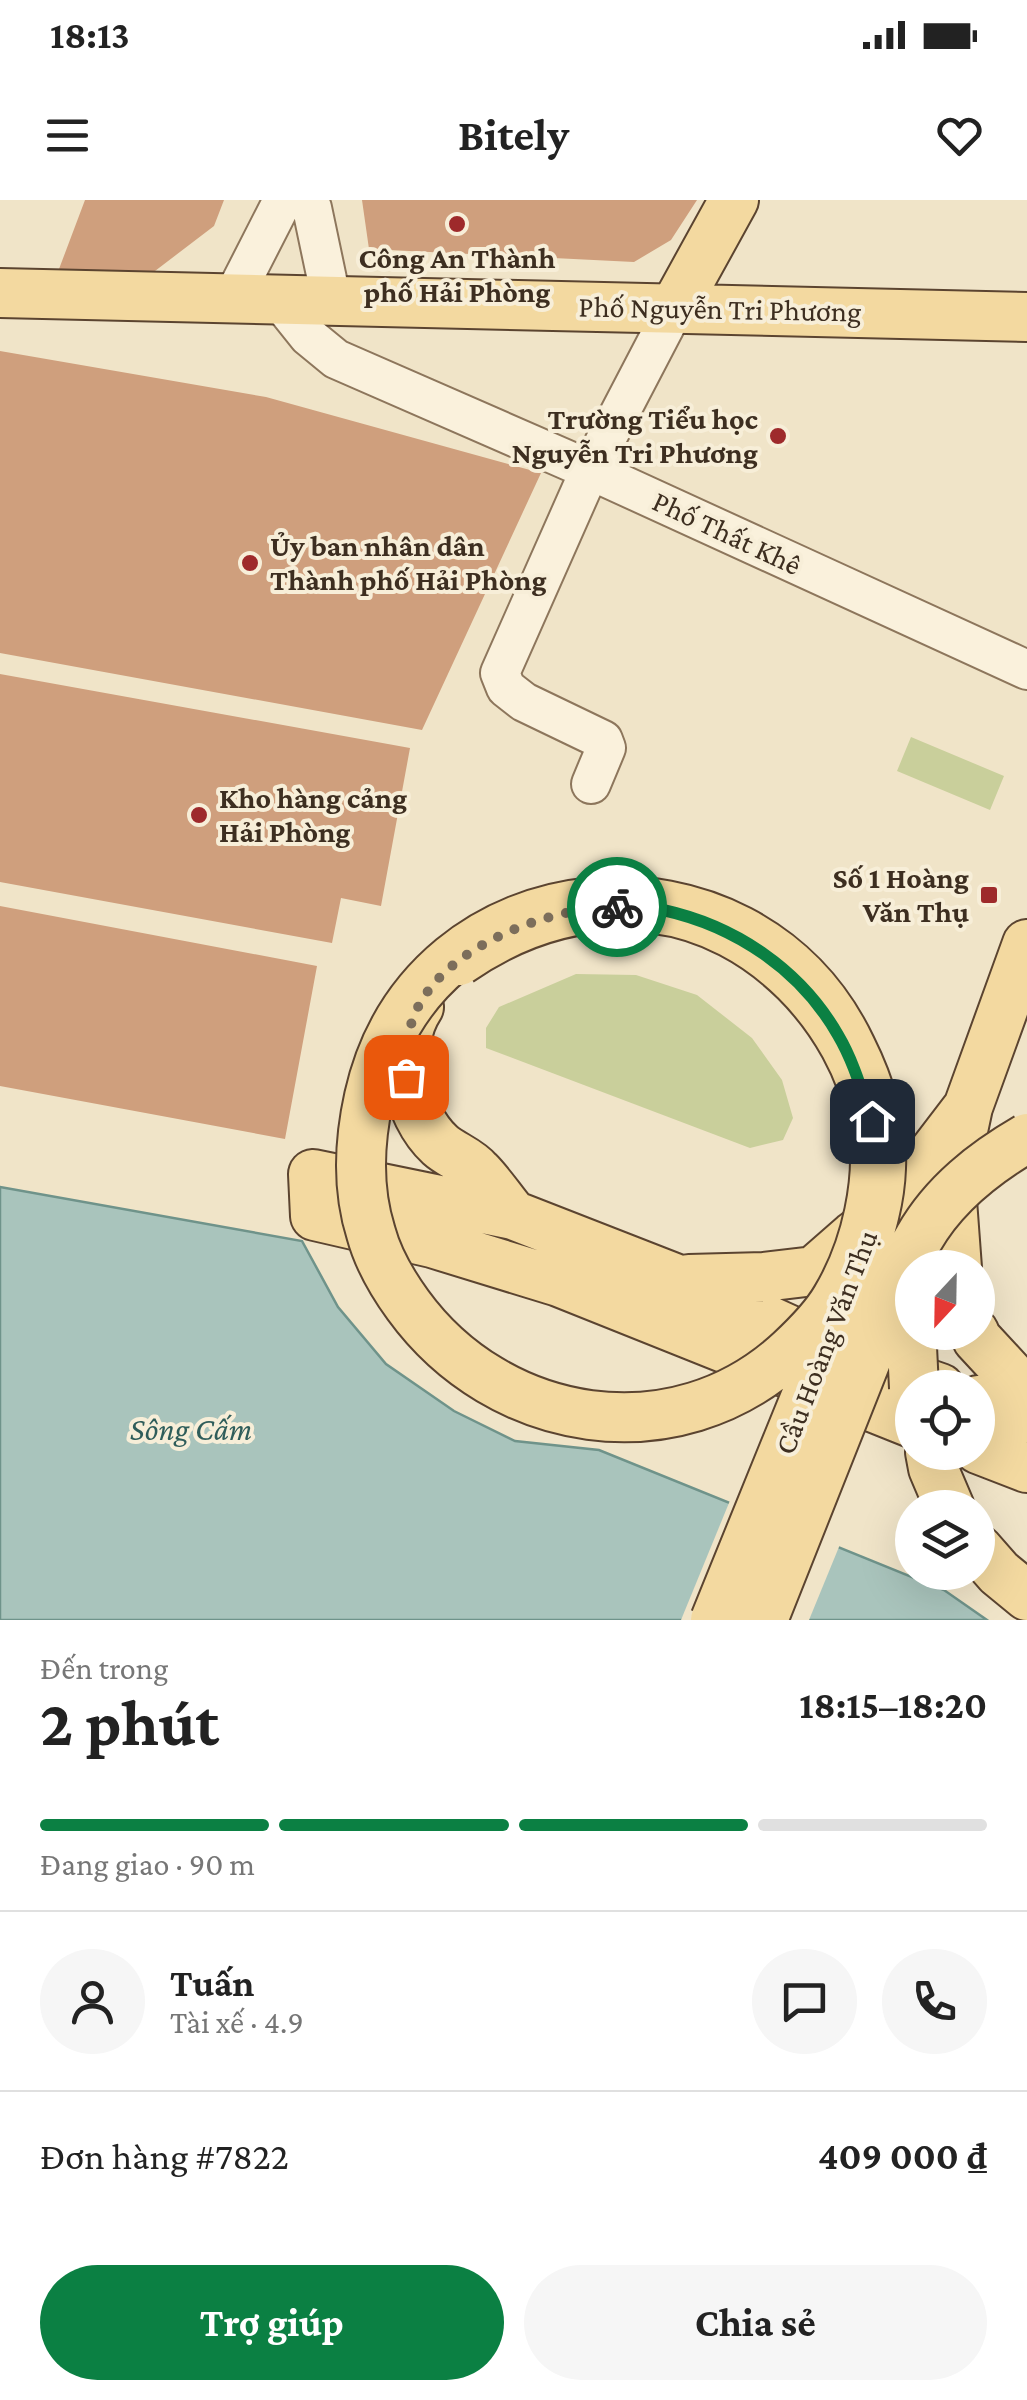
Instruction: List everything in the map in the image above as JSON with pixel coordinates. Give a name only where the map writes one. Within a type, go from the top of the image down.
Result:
[{"type":"main road","points":[[675,308],[734,200]]},
{"type":"main road","name":"Phố Nguyễn Tri Phương","points":[[0,293],[1027,317]]},
{"type":"main road","name":"Cầu Hoàng Văn Thụ","points":[[513,1215],[476,1169],[439,1144],[416,1112],[406,1077],[406,1047],[414,1014],[433,986],[459,961],[512,930],[569,912],[612,906],[660,909],[704,922],[745,940],[782,967],[813,999],[838,1035],[858,1077],[872,1121],[875,1166],[870,1210],[856,1256],[836,1300],[807,1336],[772,1369],[731,1394],[686,1411],[636,1418],[589,1415],[538,1403],[495,1385],[454,1357],[420,1322],[392,1282],[371,1234],[361,1186],[362,1138],[371,1089],[387,1045],[407,1010],[428,981],[454,956],[522,918],[567,905],[612,899],[661,903],[708,914],[749,934],[786,962],[818,994],[844,1032],[864,1074],[878,1119],[882,1166],[876,1212],[862,1258],[715,1620]]},
{"type":"main road","points":[[955,1250],[952,1188],[968,1106],[1027,944]]},
{"type":"main road","points":[[678,1279],[764,1277],[814,1271],[890,1209],[968,1106]]},
{"type":"main road","name":"Cầu Hoàng Văn Thụ","points":[[763,1620],[898,1280],[919,1237],[947,1199],[982,1166],[1027,1138]]},
{"type":"main road","points":[[946,1250],[984,1205],[1027,1168]]},
{"type":"main road","points":[[895,1372],[845,1355],[678,1279],[513,1215],[314,1174],[314,1216],[432,1243],[559,1282],[895,1416]]},
{"type":"main road","points":[[987,1350],[1027,1392]]},
{"type":"main road","points":[[995,1406],[1027,1418]]},
{"type":"main road","points":[[995,1456],[1027,1468]]},
{"type":"main road","points":[[995,1568],[1027,1596]]},
{"type":"street","points":[[233,298],[282,200]]},
{"type":"street","points":[[308,200],[332,302]]},
{"type":"street","name":"Phố Thất Khê","points":[[280,301],[308,336],[336,359],[590,470],[1027,670]]},
{"type":"street","points":[[592,784],[606,748],[602,740],[524,702],[506,688],[500,673],[590,470],[675,308]]},
{"type":"green space","points":[[911,737],[1004,776],[990,810],[897,771]]},
{"type":"green space","points":[[576,974],[636,975],[697,995],[752,1038],[782,1080],[793,1118],[783,1140],[750,1148],[486,1048],[486,1028],[499,1007]]},
{"type":"water","name":"Sông Cấm","points":[[0,1187],[302,1241],[338,1307],[386,1364],[454,1411],[515,1441],[599,1450],[895,1570],[895,1590],[944,1590],[987,1620],[0,1620]]},
{"type":"pier","points":[[731,1498],[841,1542],[809,1620],[681,1620]]},
{"type":"building","points":[[85,200],[224,200],[214,226],[155,271],[56,277]]},
{"type":"building","points":[[362,200],[697,200],[671,240],[634,262],[369,249]]},
{"type":"building","name":"Ủy ban nhân dân Thành phố Hải Phòng","points":[[0,351],[266,397],[541,473],[422,730],[0,653]]},
{"type":"building","name":"Kho hàng cảng Hải Phòng","points":[[0,674],[410,748],[381,906],[341,898],[332,943],[0,882]]},
{"type":"building","points":[[0,906],[317,966],[285,1139],[0,1086]]},
{"type":"way so far","points":[[406,1077],[406,1047],[414,1014],[433,986],[459,961],[487,942],[525,925],[569,912],[617,907]]},
{"type":"place","name":"Công An Thành phố Hải Phòng","points":[[457,224]]},
{"type":"place","name":"Trường Tiểu học Nguyễn Tri Phương","points":[[778,436]]},
{"type":"place","name":"Ủy ban nhân dân Thành phố Hải Phòng","points":[[250,563]]},
{"type":"place","name":"Kho hàng cảng Hải Phòng","points":[[199,815]]},
{"type":"place","name":"Số 1 Hoàng Văn Thụ","points":[[989,895]]},
{"type":"route","points":[[617,907],[660,909],[704,922],[745,940],[782,967],[813,999],[838,1035],[858,1077],[872,1121]]}]
